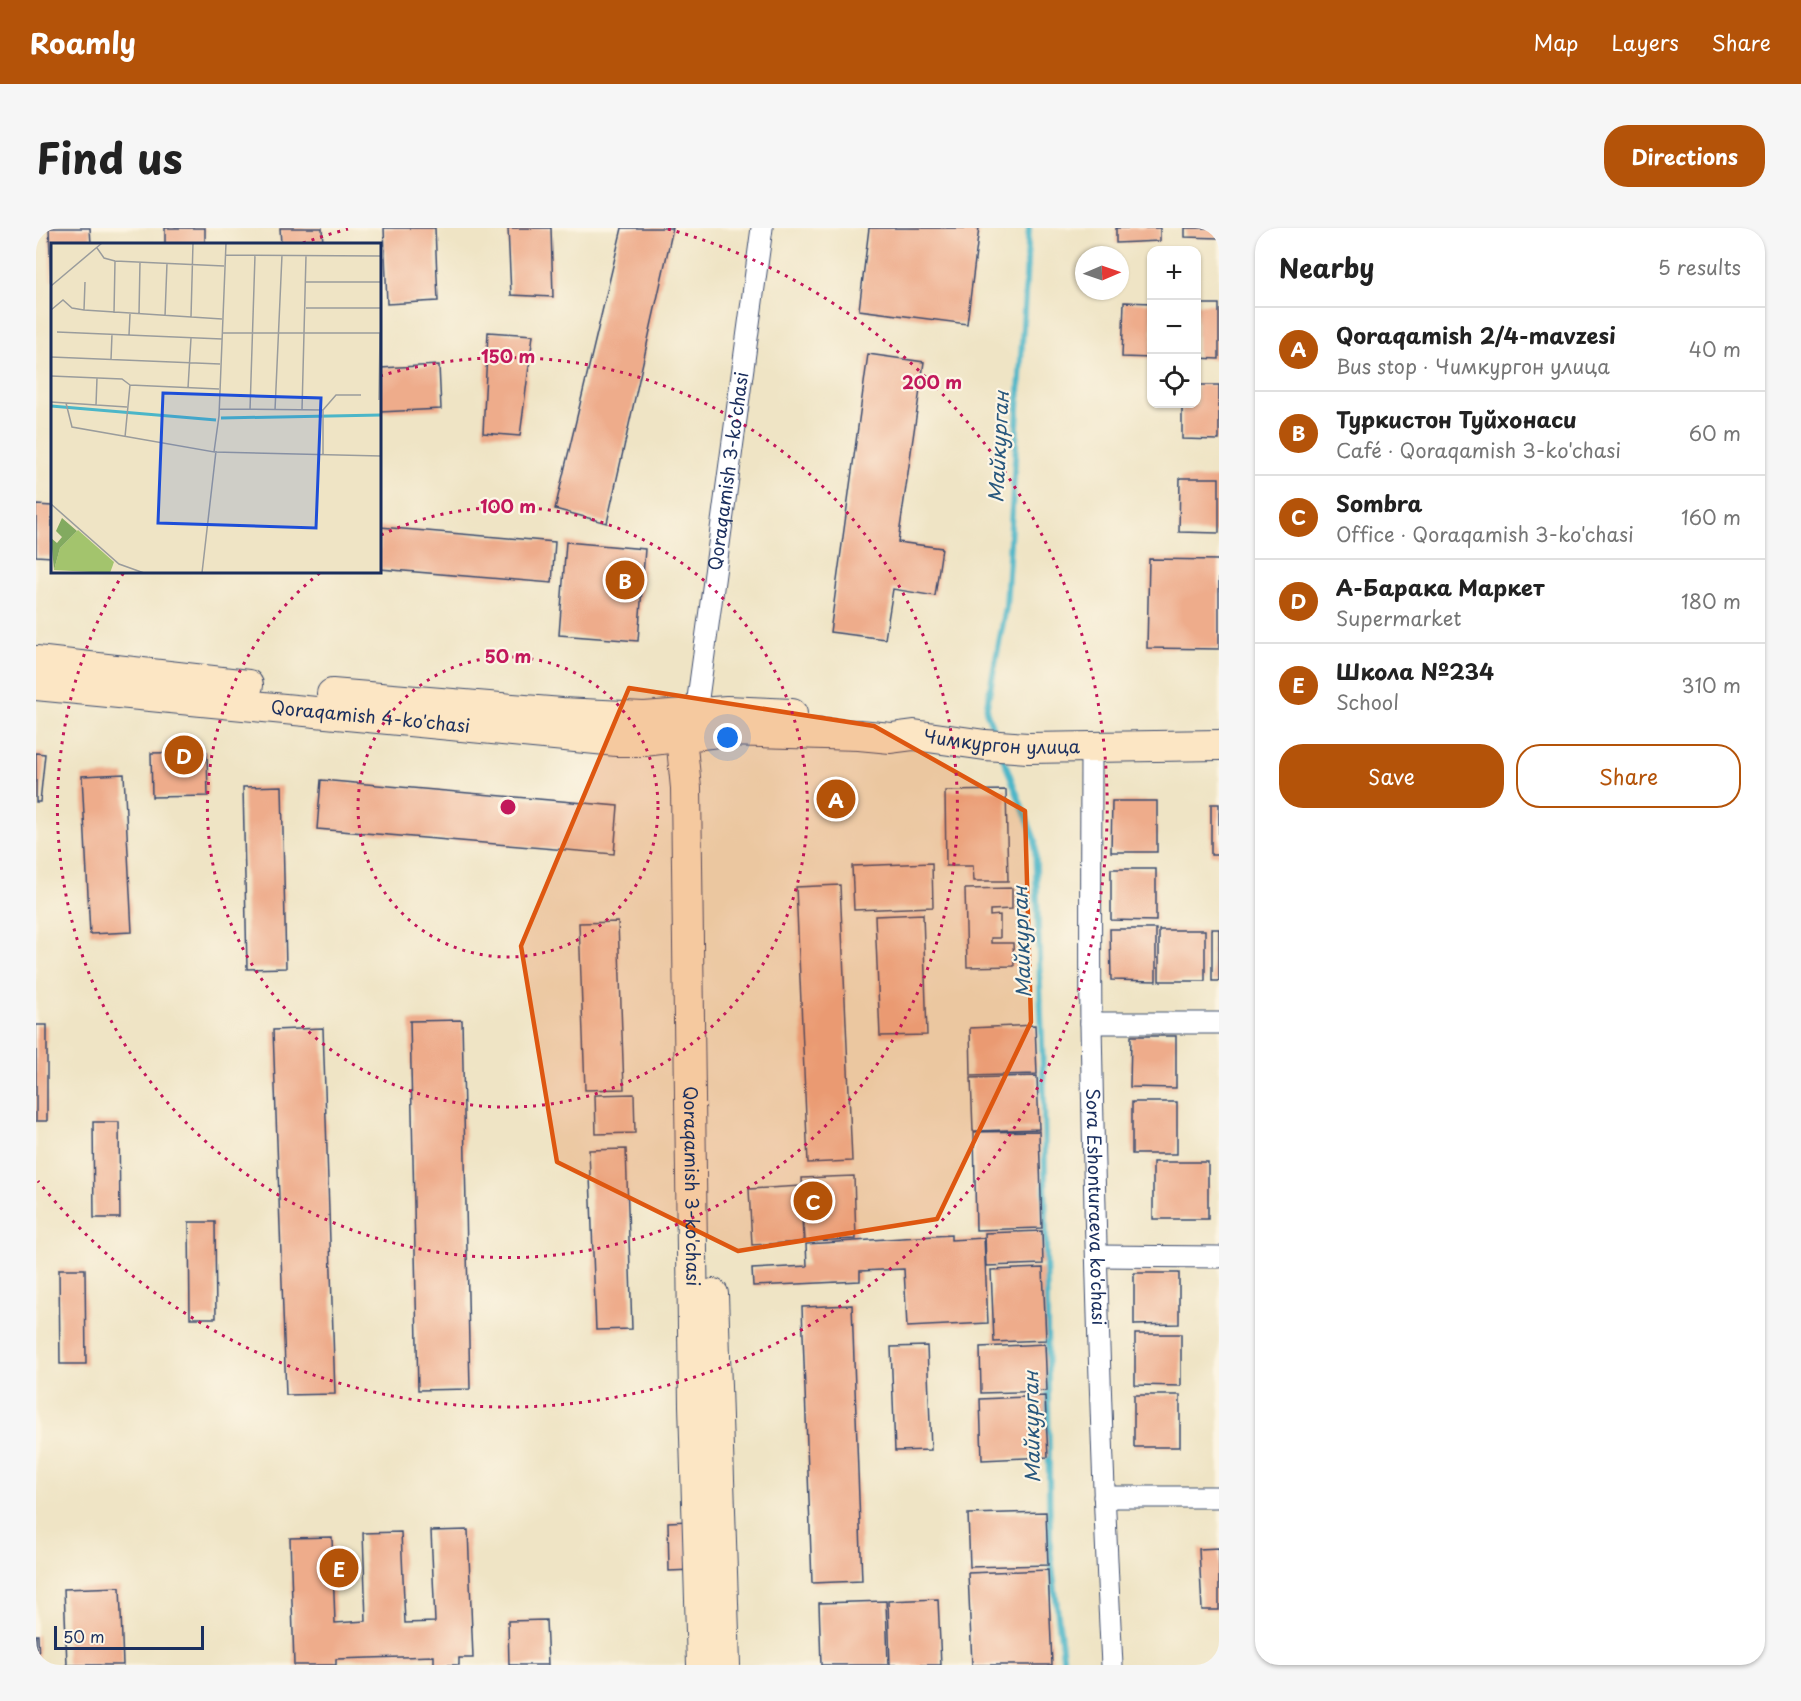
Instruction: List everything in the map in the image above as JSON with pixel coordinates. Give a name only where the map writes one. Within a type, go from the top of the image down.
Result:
[{"type":"main road","name":"Qoraqamish 4-ko'chasi","points":[[36,661],[315,693],[562,714],[644,717],[694,728]]},
{"type":"main road","name":"Qoraqamish 4-ko'chasi","points":[[36,685],[617,741],[644,741],[694,728]]},
{"type":"main road","name":"Чимкургон улица","points":[[694,728],[747,711],[889,720],[914,735],[996,746],[1091,748],[1219,745]]},
{"type":"main road","name":"Qoraqamish 3-ko'chasi","points":[[694,728],[686,788],[694,1405],[702,1665]]},
{"type":"main road","name":"Qoraqamish 3-ko'chasi","points":[[694,728],[725,1665]]},
{"type":"street","name":"Qoraqamish 3-ko'chasi","points":[[694,728],[762,228]]},
{"type":"street","name":"Sora Eshonturaeva ko'chasi","points":[[1091,748],[1091,1023],[1104,1497],[1112,1665]]},
{"type":"street","points":[[1091,1023],[1219,1023]]},
{"type":"street","points":[[1097,1256],[1219,1257]]},
{"type":"street","points":[[1104,1497],[1219,1497]]},
{"type":"highlighted area","points":[[629,688],[874,726],[1025,811],[1031,1022],[937,1219],[738,1251],[557,1162],[521,946]]},
{"type":"building","points":[[49,228],[90,228],[91,243],[51,243],[51,281]]},
{"type":"building","points":[[165,228],[205,228],[205,243],[165,243]]},
{"type":"building","points":[[280,228],[322,228],[323,243],[281,243]]},
{"type":"building","points":[[384,228],[435,228],[438,301],[387,304]]},
{"type":"building","points":[[508,228],[551,228],[553,297],[511,295]]},
{"type":"building","points":[[622,228],[673,228],[607,523],[555,509]]},
{"type":"building","points":[[869,228],[979,228],[967,324],[859,310]]},
{"type":"building","points":[[1116,228],[1160,228],[1160,241],[1116,243]]},
{"type":"building","points":[[1185,228],[1219,228],[1219,238],[1185,237]]},
{"type":"building","points":[[1124,302],[1147,303],[1147,358],[1122,357]]},
{"type":"building","points":[[1201,304],[1219,304],[1219,359],[1201,358]]},
{"type":"building","points":[[488,332],[533,335],[520,436],[483,433]]},
{"type":"building","points":[[868,354],[924,362],[898,542],[942,548],[935,596],[893,589],[885,639],[830,632]]},
{"type":"building","points":[[439,365],[441,409],[381,412],[381,368]]},
{"type":"building","points":[[1201,385],[1219,385],[1219,440],[1182,439],[1182,408],[1201,408]]},
{"type":"building","points":[[1180,478],[1219,478],[1219,533],[1179,532]]},
{"type":"building","points":[[36,505],[51,506],[51,557],[36,556]]},
{"type":"building","points":[[381,527],[555,542],[552,583],[381,569]]},
{"type":"building","points":[[566,542],[645,549],[638,641],[559,635]]},
{"type":"building","points":[[1149,559],[1219,560],[1219,649],[1147,648]]},
{"type":"building","points":[[207,752],[208,796],[152,797],[151,753]]},
{"type":"building","points":[[36,753],[45,754],[40,802],[36,802]]},
{"type":"building","points":[[124,774],[132,932],[90,934],[82,776]]},
{"type":"building","points":[[321,780],[618,806],[614,854],[317,829]]},
{"type":"building","points":[[282,786],[286,968],[247,969],[243,787]]},
{"type":"building","points":[[1006,790],[1008,881],[974,881],[973,866],[946,866],[945,791]]},
{"type":"building","points":[[1112,801],[1157,801],[1157,852],[1111,852]]},
{"type":"building","points":[[1211,804],[1219,804],[1219,855],[1211,855]]},
{"type":"building","points":[[932,863],[933,907],[854,910],[852,866]]},
{"type":"building","points":[[1111,869],[1156,869],[1156,921],[1111,920]]},
{"type":"building","points":[[840,885],[852,1161],[808,1163],[796,887]]},
{"type":"building","points":[[1012,888],[1012,909],[990,910],[990,916],[1000,915],[1000,938],[991,938],[991,943],[1013,943],[1014,966],[967,967],[965,889]]},
{"type":"building","points":[[923,914],[927,1035],[880,1036],[875,916]]},
{"type":"building","points":[[618,922],[624,1089],[585,1090],[579,923]]},
{"type":"building","points":[[1110,929],[1156,929],[1156,981],[1111,980]]},
{"type":"building","points":[[1212,929],[1219,929],[1219,981],[1212,981]]},
{"type":"building","points":[[1159,930],[1205,930],[1205,981],[1159,981]]},
{"type":"building","points":[[462,1020],[470,1389],[418,1390],[410,1021]]},
{"type":"building","points":[[36,1025],[47,1025],[47,1121],[36,1121]]},
{"type":"building","points":[[1035,1025],[1037,1074],[971,1076],[970,1028]]},
{"type":"building","points":[[323,1028],[335,1394],[286,1395],[273,1030]]},
{"type":"building","points":[[1131,1036],[1176,1036],[1176,1088],[1130,1087]]},
{"type":"building","points":[[1037,1076],[1039,1129],[973,1131],[971,1078]]},
{"type":"building","points":[[634,1094],[635,1133],[596,1134],[595,1095]]},
{"type":"building","points":[[1132,1102],[1177,1102],[1177,1154],[1132,1154]]},
{"type":"building","points":[[93,1122],[119,1122],[120,1218],[94,1218]]},
{"type":"building","points":[[1039,1131],[1042,1228],[976,1230],[974,1132]]},
{"type":"building","points":[[626,1149],[632,1329],[596,1330],[589,1150]]},
{"type":"building","points":[[1153,1162],[1208,1162],[1208,1219],[1153,1219]]},
{"type":"building","points":[[854,1176],[856,1239],[805,1241],[802,1178]]},
{"type":"building","points":[[801,1186],[803,1242],[752,1245],[749,1189]]},
{"type":"building","points":[[189,1222],[215,1222],[216,1318],[190,1318]]},
{"type":"building","points":[[1042,1231],[1043,1264],[986,1266],[985,1233]]},
{"type":"building","points":[[951,1235],[951,1240],[984,1238],[988,1323],[907,1327],[904,1269],[860,1271],[860,1281],[753,1286],[752,1269],[807,1266],[806,1244]]},
{"type":"building","points":[[1043,1268],[1046,1340],[994,1342],[991,1270]]},
{"type":"building","points":[[59,1269],[85,1269],[86,1364],[60,1364]]},
{"type":"building","points":[[1134,1273],[1179,1273],[1179,1324],[1134,1325]]},
{"type":"building","points":[[852,1305],[862,1581],[812,1583],[802,1307]]},
{"type":"building","points":[[1135,1334],[1181,1334],[1181,1386],[1135,1385]]},
{"type":"building","points":[[1045,1344],[1047,1391],[981,1393],[980,1347]]},
{"type":"building","points":[[927,1346],[931,1450],[895,1451],[891,1347]]},
{"type":"building","points":[[1134,1395],[1180,1395],[1180,1447],[1134,1447]]},
{"type":"building","points":[[1045,1396],[1048,1457],[982,1460],[980,1399]]},
{"type":"building","points":[[1046,1512],[1048,1565],[970,1567],[968,1514]]},
{"type":"building","points":[[689,1521],[691,1570],[669,1571],[668,1522]]},
{"type":"building","points":[[468,1530],[473,1658],[459,1658],[459,1665],[434,1665],[434,1656],[336,1659],[336,1665],[294,1665],[290,1538],[332,1537],[335,1623],[366,1621],[363,1533],[401,1532],[405,1623],[435,1622],[431,1531]]},
{"type":"building","points":[[1219,1548],[1219,1610],[1202,1610],[1199,1549]]},
{"type":"building","points":[[1048,1570],[1052,1665],[972,1665],[968,1573]]},
{"type":"building","points":[[120,1587],[123,1665],[67,1665],[64,1589]]},
{"type":"building","points":[[938,1599],[941,1665],[890,1665],[888,1601]]},
{"type":"building","points":[[886,1601],[888,1665],[821,1665],[819,1603]]},
{"type":"building","points":[[546,1620],[548,1665],[509,1665],[508,1621]]},
{"type":"building","points":[[36,1635],[38,1635],[39,1665],[36,1665]]},
{"type":"waterway","name":"Майкурган","points":[[996,737],[986,710],[1006,607],[1029,228]]},
{"type":"waterway","name":"Майкурган","points":[[1002,755],[1035,840],[1044,1101],[1050,1549],[1064,1665]]},
{"type":"place","name":"Туркистон Туйхонаси","points":[[625,580]]},
{"type":"place","name":"А-Барака Маркет","points":[[184,755]]},
{"type":"place","name":"Qoraqamish 2/4-mavzesi","points":[[836,799]]},
{"type":"place","name":"Sombra","points":[[813,1201]]},
{"type":"place","name":"Школа №234","points":[[339,1568]]}]
